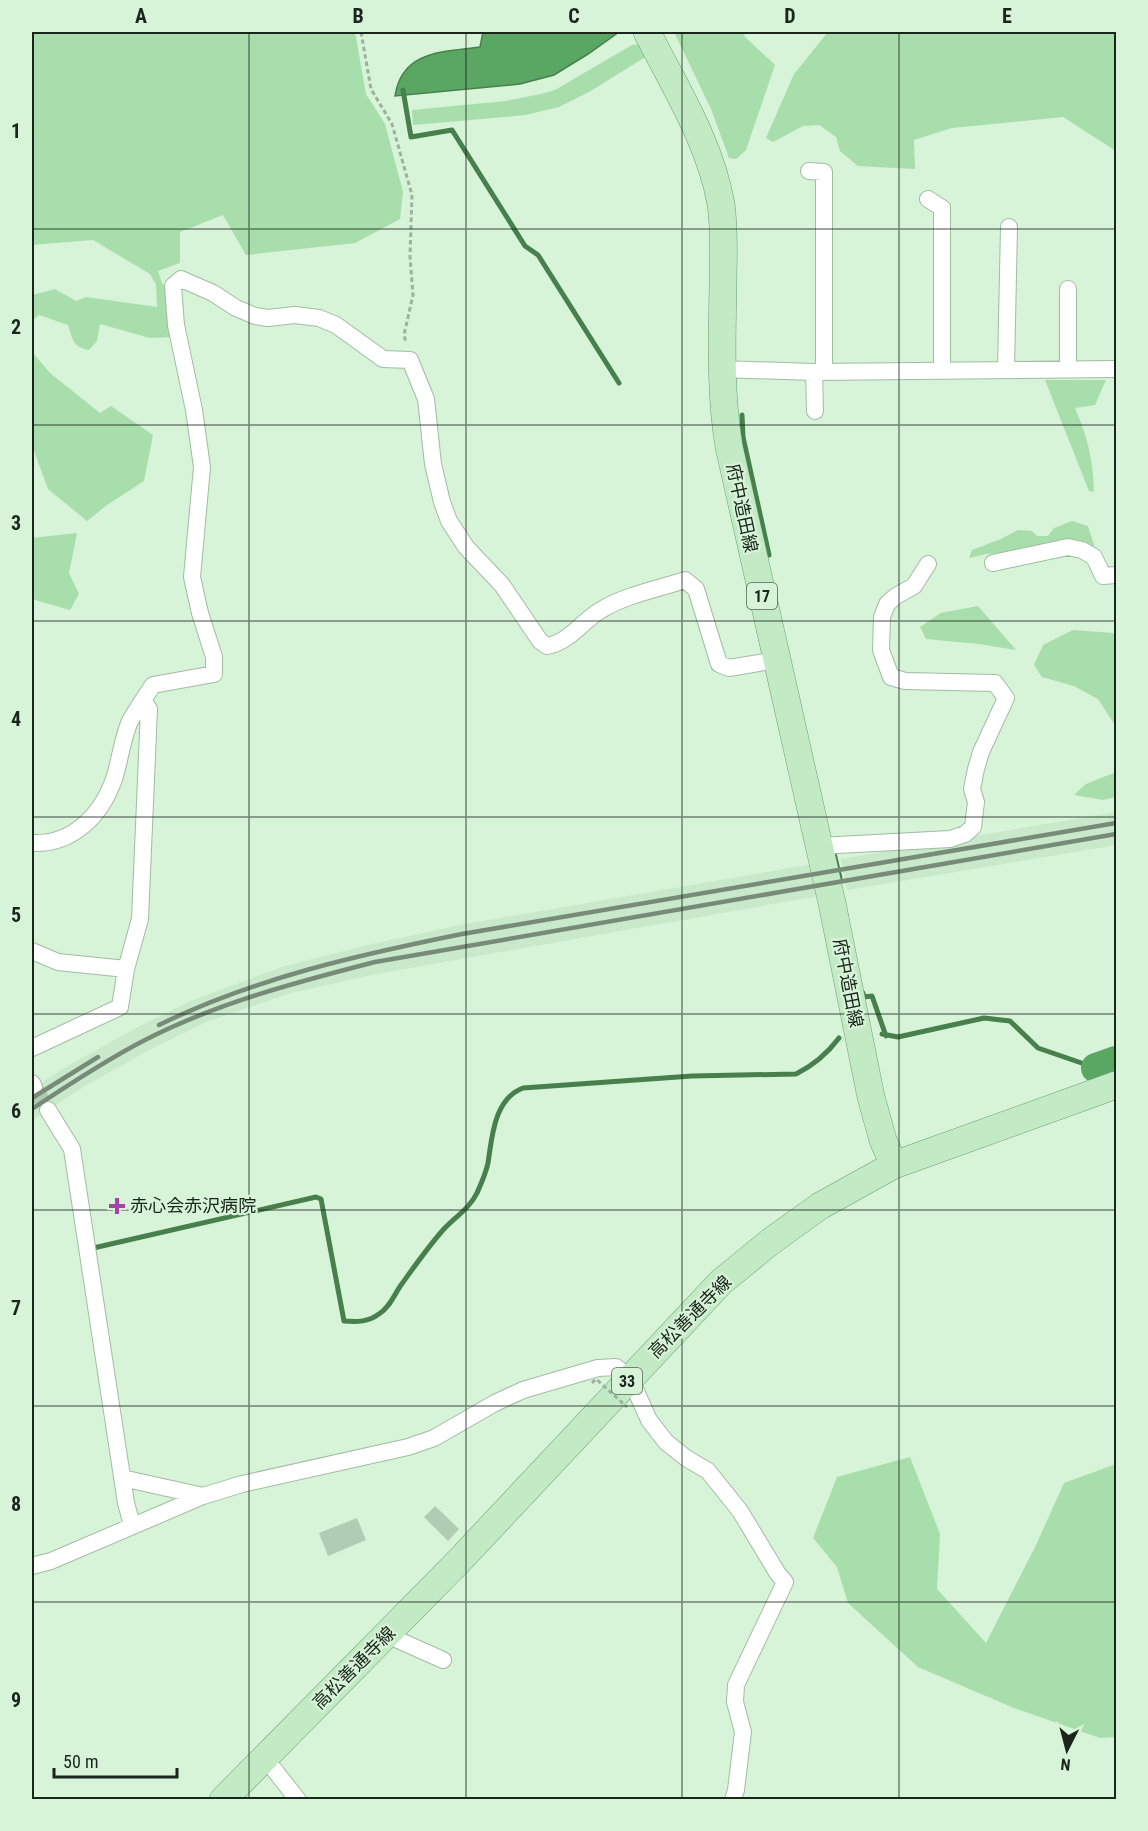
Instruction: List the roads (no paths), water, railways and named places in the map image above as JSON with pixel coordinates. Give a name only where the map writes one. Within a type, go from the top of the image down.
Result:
[{"type":"main road","name":"府中造田線","points":[[647,32],[697,129],[713,168],[721,206],[723,237],[721,369],[723,412],[729,447],[819,846],[871,1097],[883,1140],[894,1165]]},
{"type":"main road","name":"高松善通寺線","points":[[223,1800],[459,1561],[721,1282],[770,1242],[820,1206],[894,1165],[1116,1085]]},
{"type":"street","points":[[809,171],[824,172],[819,371],[815,411]]},
{"type":"street","points":[[928,200],[942,208],[942,369]]},
{"type":"street","points":[[1006,369],[1009,227]]},
{"type":"street","points":[[32,843],[51,842],[74,834],[93,818],[113,780],[130,722],[153,685],[214,674],[214,657],[200,613],[192,577],[202,467],[194,410],[176,325],[173,286],[181,279],[255,316],[268,318],[295,315],[319,318],[336,325],[383,358],[410,360],[426,399],[433,464],[449,521],[466,547],[502,585],[540,641],[547,646],[557,644],[583,626],[600,610],[620,601],[685,580],[696,589],[719,664],[729,668],[777,660]]},
{"type":"street","points":[[1068,289],[1068,369]]},
{"type":"street","points":[[721,369],[819,371],[1116,369]]},
{"type":"street","points":[[993,562],[1068,547],[1082,550],[1094,558],[1103,576],[1116,575]]},
{"type":"street","points":[[819,846],[950,839],[965,834],[973,827],[976,802],[972,789],[976,769],[981,752],[1006,698],[994,683],[905,681],[891,677],[881,651],[882,617],[887,604],[914,586],[928,564]]},
{"type":"street","points":[[32,1048],[120,1007],[126,969],[140,919],[149,709],[143,701]]},
{"type":"street","points":[[32,951],[58,962],[126,969]]},
{"type":"street","points":[[48,1110],[72,1149],[122,1478],[132,1525]]},
{"type":"street","points":[[32,1566],[51,1561],[203,1496],[242,1484],[434,1438],[495,1403],[523,1390],[598,1368],[616,1367],[630,1378],[650,1420],[666,1442],[686,1458],[708,1471],[740,1511],[785,1582],[736,1685],[735,1702],[743,1732],[733,1800]]},
{"type":"street","points":[[122,1478],[203,1496]]},
{"type":"street","points":[[387,1635],[443,1660]]},
{"type":"street","points":[[265,1758],[298,1800]]},
{"type":"waterway","points":[[403,90],[411,137],[452,130],[525,246],[538,255],[619,383]]},
{"type":"waterway","points":[[742,415],[743,437],[769,555]]},
{"type":"waterway","points":[[833,849],[840,878]]},
{"type":"waterway","points":[[863,993],[864,997],[872,996],[886,1036]]},
{"type":"waterway","points":[[882,1034],[898,1037],[984,1018],[1010,1021],[1038,1048],[1096,1068]]},
{"type":"waterway","points":[[89,1249],[316,1197],[321,1199],[344,1321],[367,1320],[386,1308],[432,1243],[474,1198],[487,1167],[496,1120],[500,1110],[513,1093],[523,1088],[692,1076],[796,1074],[820,1059],[839,1038]]},
{"type":"waterway","points":[[1096,1068],[1116,1061]]},
{"type":"tunnel","points":[[34,1087],[48,1110]]},
{"type":"railway","points":[[159,1025],[195,1008],[270,981],[423,942],[1116,823]]},
{"type":"railway","points":[[32,1109],[116,1056],[172,1027],[229,1004],[316,977],[375,962],[1116,834]]},
{"type":"railway","points":[[32,1098],[98,1057]]},
{"type":"place","name":"赤心会赤沢病院","points":[[117,1206]]}]
